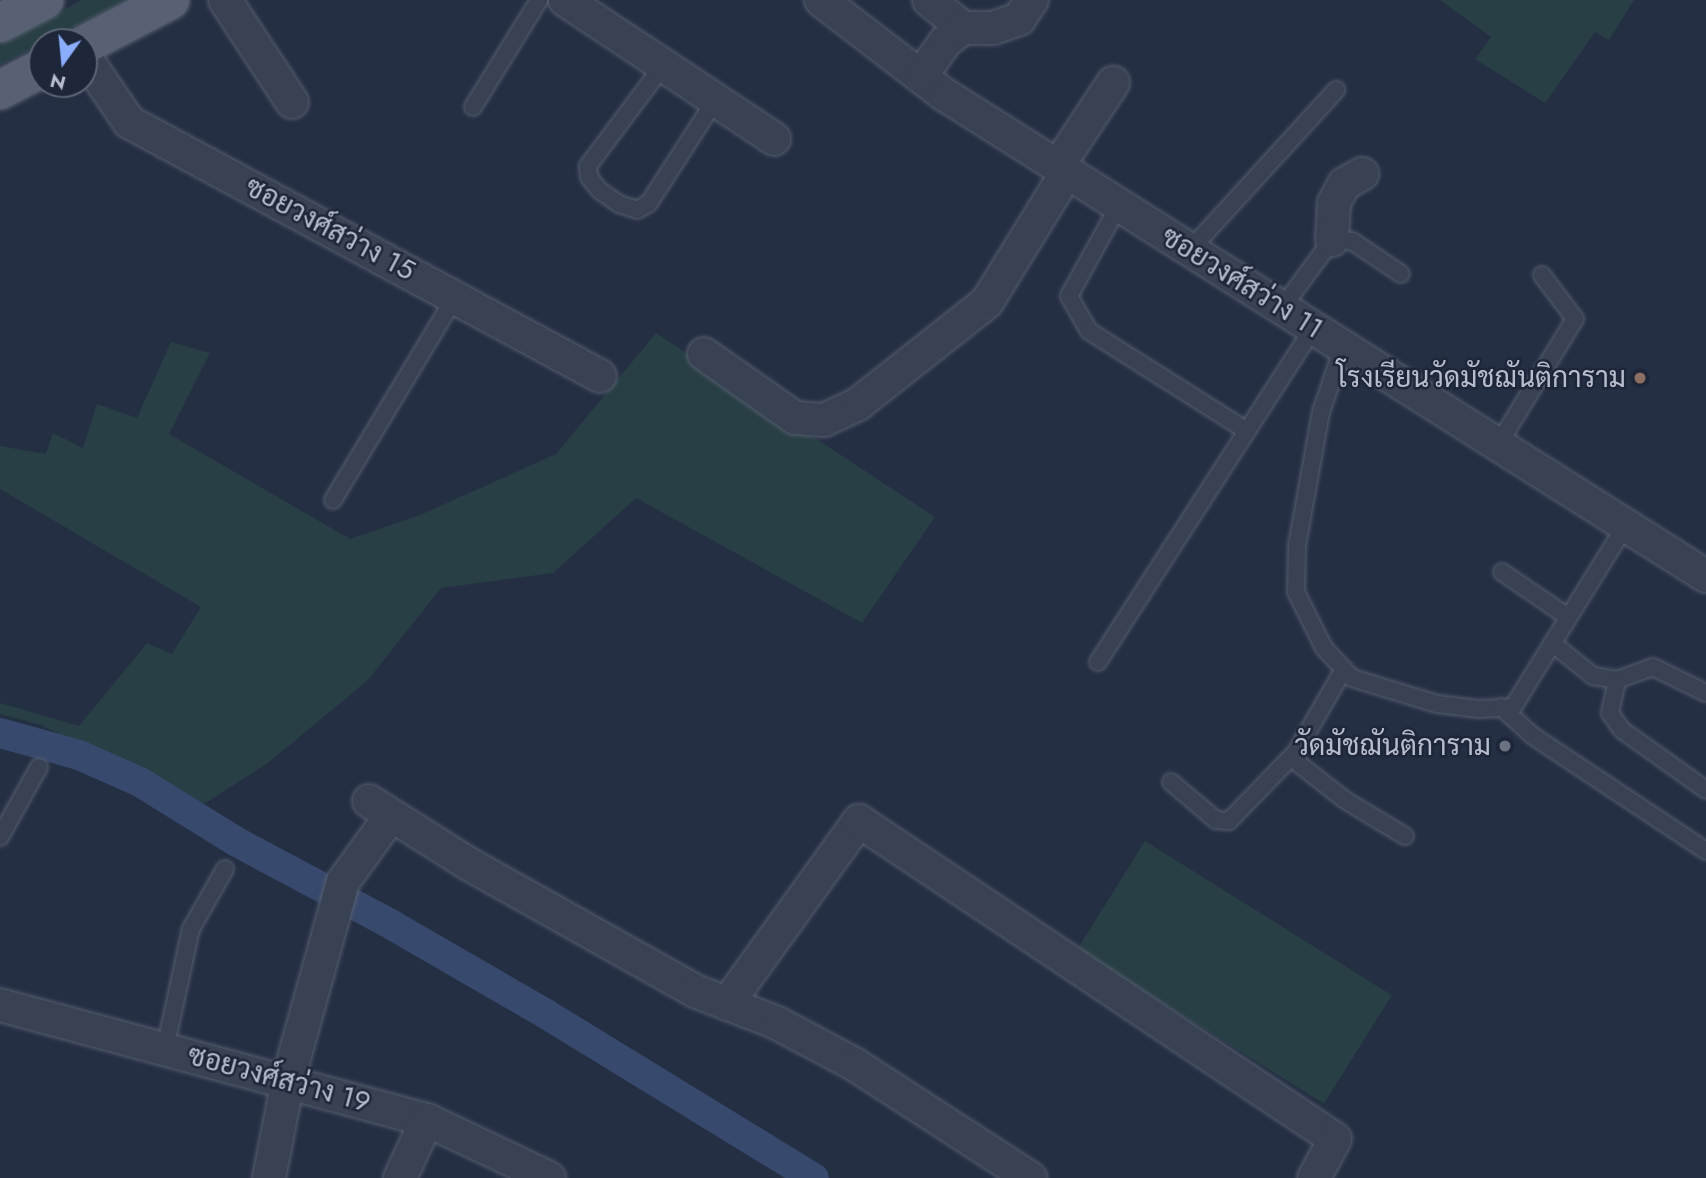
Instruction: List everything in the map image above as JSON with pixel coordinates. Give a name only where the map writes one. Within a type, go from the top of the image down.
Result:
[{"type":"main road","points":[[0,23],[44,0]]},
{"type":"main road","points":[[98,38],[170,0]]},
{"type":"main road","points":[[0,90],[28,75]]},
{"type":"street","points":[[225,0],[292,102]]},
{"type":"street","points":[[565,0],[664,63],[774,139]]},
{"type":"street","name":"ซอยวงศ์สว่าง 11","points":[[821,0],[921,76],[1063,169],[1706,576]]},
{"type":"street","points":[[929,0],[963,28]]},
{"type":"street","points":[[921,76],[945,42],[963,28],[993,28],[1019,19],[1032,0]]},
{"type":"street","name":"ซอยวงศ์สว่าง 15","points":[[98,77],[129,122],[456,295],[600,376]]},
{"type":"street","points":[[704,354],[795,418],[824,420],[858,404],[987,302],[1113,83]]},
{"type":"street","points":[[1332,240],[1334,203],[1344,184],[1362,174]]},
{"type":"street","points":[[269,1178],[288,1080],[333,912],[343,883],[379,809],[613,947],[727,1004],[777,1023],[853,1064],[1030,1178]]},
{"type":"street","points":[[727,1004],[859,821],[1335,1139],[1314,1178]]},
{"type":"street","name":"ซอยวงศ์สว่าง 19","points":[[0,1005],[288,1080],[427,1120],[549,1178]]},
{"type":"street","points":[[400,1178],[427,1120]]},
{"type":"lane","points":[[473,107],[539,0]]},
{"type":"lane","points":[[664,63],[589,166],[589,177],[599,190],[619,204],[636,210],[649,204],[716,99]]},
{"type":"lane","points":[[1191,250],[1336,90]]},
{"type":"lane","points":[[1119,205],[1069,296],[1088,331],[1247,431]]},
{"type":"lane","points":[[1282,308],[1332,240],[1352,241],[1401,274]]},
{"type":"lane","points":[[1498,444],[1574,319],[1542,275]]},
{"type":"lane","points":[[333,500],[456,295]]},
{"type":"lane","points":[[1098,662],[1313,328]]},
{"type":"lane","points":[[1343,347],[1321,412],[1297,546],[1296,592],[1324,648],[1352,678],[1437,704],[1513,706],[1626,525]]},
{"type":"lane","points":[[1502,572],[1569,617]]},
{"type":"lane","points":[[1552,643],[1593,676],[1617,680],[1653,667],[1706,693]]},
{"type":"lane","points":[[1171,782],[1216,820],[1229,821],[1296,752],[1344,669]]},
{"type":"lane","points":[[1617,680],[1610,713],[1622,730],[1706,790]]},
{"type":"lane","points":[[1501,707],[1533,736],[1706,852]]},
{"type":"lane","points":[[1296,752],[1298,764],[1345,800],[1405,836]]},
{"type":"lane","points":[[2,827],[39,767]]},
{"type":"lane","points":[[165,1049],[191,929],[225,869]]},
{"type":"green space","points":[[82,0],[127,0],[72,28],[30,28]]},
{"type":"green space","points":[[1440,0],[1634,0],[1609,40],[1595,32],[1545,103],[1475,59],[1491,37]]},
{"type":"green space","points":[[28,29],[28,51],[0,65],[0,44]]},
{"type":"green space","points":[[656,333],[935,517],[862,623],[636,498],[553,573],[441,588],[368,680],[268,763],[204,804],[41,725],[0,714],[0,703],[79,726],[147,643],[172,654],[201,607],[0,489],[0,446],[46,454],[53,433],[83,448],[97,404],[137,418],[171,342],[210,353],[169,434],[350,539],[420,515],[556,454]]},
{"type":"green space","points":[[1145,841],[1392,995],[1324,1104],[1077,950]]},
{"type":"waterway","points":[[0,733],[79,755],[140,782],[235,841],[392,925],[546,1014],[814,1178]]},
{"type":"place","name":"โรงเรียนวัดมัชฌันติการาม","points":[[1640,378]]},
{"type":"place","name":"วัดมัชฌันติการาม","points":[[1505,746]]}]
